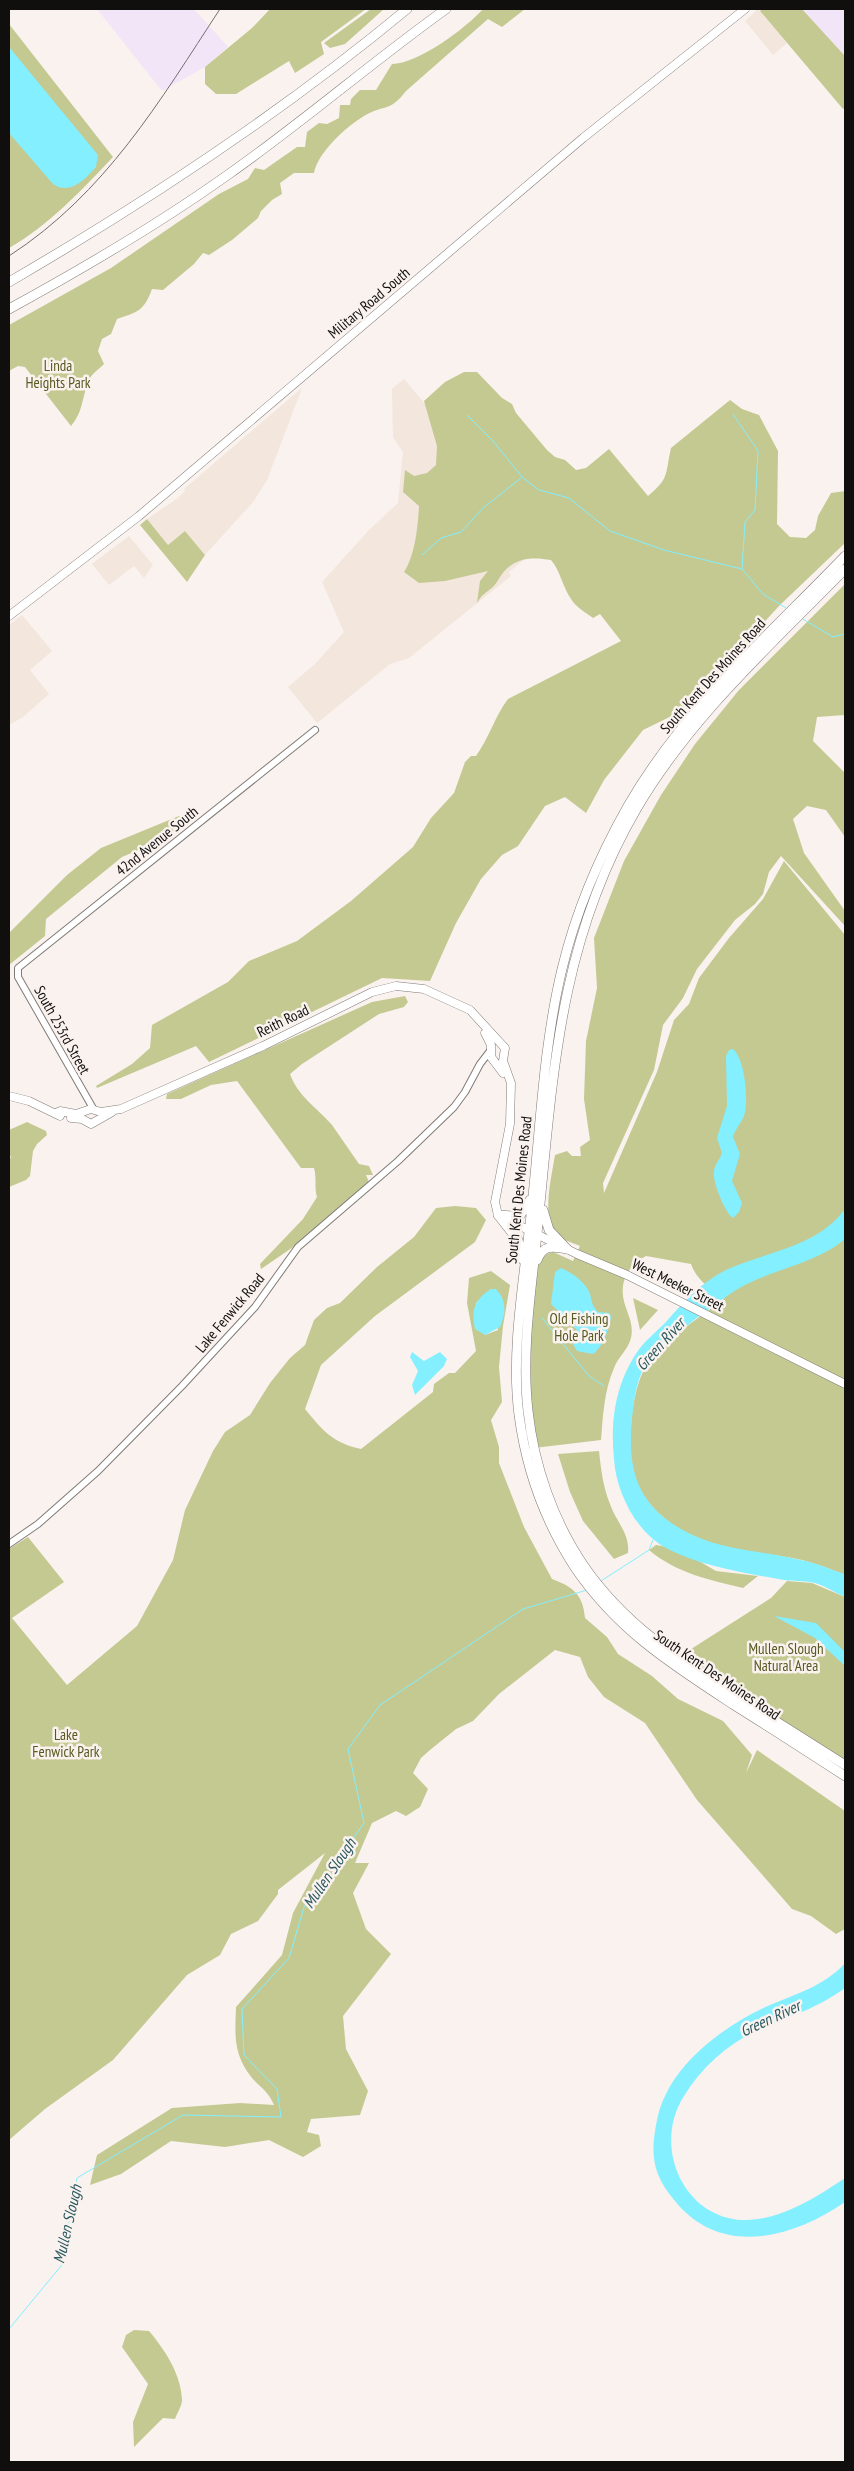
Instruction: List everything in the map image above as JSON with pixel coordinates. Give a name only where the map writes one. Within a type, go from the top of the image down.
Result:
[{"type":"highway","points":[[9,282],[145,200],[228,144],[310,86],[406,9]]},
{"type":"highway","points":[[401,41],[438,9]]},
{"type":"highway","points":[[9,310],[68,277],[229,174],[401,41],[446,9]]},
{"type":"highway","name":"South Kent Des Moines Road","points":[[577,1563],[546,1492],[534,1448],[528,1414],[525,1357],[534,1267],[533,1233],[551,1027],[558,988],[576,921],[603,854],[645,778],[681,728],[845,556]]},
{"type":"highway","name":"South Kent Des Moines Road","points":[[537,1193],[567,985],[590,909],[615,850],[652,783],[687,736],[721,697],[845,569]]},
{"type":"highway","points":[[498,1215],[513,1216],[521,1214],[537,1193]]},
{"type":"highway","points":[[537,1193],[546,1224],[552,1235],[567,1249]]},
{"type":"highway","points":[[498,1215],[518,1240],[525,1264]]},
{"type":"highway","name":"South Kent Des Moines Road","points":[[533,1233],[525,1264],[516,1374],[519,1414],[526,1450],[538,1493],[554,1532],[636,1637],[672,1665],[845,1776]]},
{"type":"highway","points":[[534,1267],[539,1254],[546,1248],[567,1249]]},
{"type":"highway","name":"South Kent Des Moines Road","points":[[614,1609],[677,1658],[845,1766]]},
{"type":"main road","name":"Military Road South","points":[[9,616],[139,516],[582,138],[745,9]]},
{"type":"main road","name":"Reith Road","points":[[96,1121],[112,1112],[263,1046],[372,992],[384,988],[410,986],[424,989],[443,996],[476,1016],[511,1083],[509,1130],[495,1202],[498,1215]]},
{"type":"main road","name":"Reith Road","points":[[493,1047],[505,1048],[498,1060]]},
{"type":"main road","points":[[9,1096],[29,1101],[62,1116],[84,1120]]},
{"type":"main road","points":[[56,1113],[60,1111],[76,1114],[85,1111],[96,1111],[99,1117],[96,1121],[88,1124],[82,1115],[85,1111]]},
{"type":"main road","name":"Reith Road","points":[[96,1111],[112,1112]]},
{"type":"main road","points":[[498,1215],[533,1233]]},
{"type":"main road","name":"West Meeker Street","points":[[533,1233],[627,1275],[672,1299],[814,1366],[845,1378]]},
{"type":"main road","name":"West Meeker Street","points":[[814,1366],[845,1384]]},
{"type":"street","name":"42nd Avenue South","points":[[17,973],[20,966],[315,730]]},
{"type":"street","name":"South 253rd Street","points":[[17,973],[86,1098],[96,1111]]},
{"type":"street","name":"Lake Fenwick Road","points":[[9,1544],[38,1524],[91,1478],[182,1386],[255,1307],[298,1247],[398,1162],[454,1107],[493,1047]]},
{"type":"street","points":[[479,1066],[498,1060]]},
{"type":"street","name":"South 253rd Street","points":[[85,1111],[86,1098]]},
{"type":"shaded area","points":[[97,9],[194,9],[228,47],[205,67],[162,91]]},
{"type":"shaded area","points":[[758,9],[787,43],[773,55],[745,21]]},
{"type":"shaded area","points":[[802,9],[845,9],[845,56]]},
{"type":"shaded area","points":[[404,379],[546,548],[537,549],[509,572],[511,576],[409,658],[390,664],[317,723],[288,687],[315,664],[344,632],[322,582],[369,530],[398,503],[403,452],[393,437],[392,389]]},
{"type":"shaded area","points":[[302,388],[267,480],[253,502],[205,555],[185,531],[168,545],[147,519],[178,498],[185,491],[184,489]]},
{"type":"shaded area","points":[[129,536],[153,565],[144,578],[134,566],[109,585],[92,564]]},
{"type":"shaded area","points":[[22,615],[52,651],[30,670],[49,694],[23,717],[9,725],[9,625]]},
{"type":"green space","points":[[270,9],[366,9],[321,42],[324,54],[295,73],[289,61],[236,94],[216,94],[205,84],[205,67],[252,28]]},
{"type":"green space","points":[[371,9],[384,9],[345,44],[330,48],[324,43]]},
{"type":"green space","name":"Linda Heights Park","points":[[483,9],[525,9],[502,27],[488,19],[395,102],[364,116],[341,133],[321,157],[314,173],[294,173],[280,183],[282,194],[272,200],[261,211],[258,218],[232,240],[209,255],[203,253],[194,264],[163,290],[152,289],[146,302],[139,310],[117,319],[111,334],[102,339],[98,351],[104,364],[89,379],[80,410],[71,426],[25,367],[18,366],[9,371],[9,325],[111,268],[219,194],[248,179],[255,168],[264,170],[297,147],[305,147],[307,132],[319,123],[327,124],[339,118],[340,105],[350,105],[351,99],[360,90],[376,90],[392,64],[415,58],[428,52],[454,35]]},
{"type":"green space","points":[[762,9],[802,9],[845,56],[845,108],[843,109],[760,11]]},
{"type":"green space","points":[[9,24],[113,157],[51,218],[9,248]]},
{"type":"green space","points":[[464,372],[477,372],[502,398],[512,404],[516,413],[555,457],[565,460],[576,470],[586,468],[609,449],[648,496],[660,485],[666,475],[671,448],[730,400],[742,409],[759,415],[778,451],[777,524],[790,537],[806,538],[815,530],[818,516],[831,493],[845,491],[845,543],[780,605],[682,711],[643,730],[604,780],[586,813],[565,797],[545,806],[518,846],[502,855],[481,879],[456,923],[430,981],[382,978],[209,1062],[196,1046],[97,1088],[96,1086],[132,1064],[150,1048],[152,1025],[228,982],[249,961],[297,941],[351,901],[413,847],[431,818],[454,793],[465,762],[471,756],[476,756],[508,699],[621,641],[600,614],[593,618],[573,602],[551,560],[531,559],[512,564],[477,603],[480,581],[488,571],[445,581],[419,583],[404,572],[411,558],[417,531],[419,506],[403,492],[405,470],[414,476],[427,473],[436,465],[437,446],[424,401],[445,382]]},
{"type":"green space","points":[[147,519],[168,545],[185,531],[205,555],[187,582],[140,525]]},
{"type":"green space","name":"Old Fishing Hole Park","points":[[845,584],[845,715],[817,717],[813,741],[845,773],[845,837],[826,810],[807,806],[793,819],[804,853],[845,911],[845,926],[781,856],[769,872],[763,894],[755,904],[735,920],[697,969],[683,998],[663,1025],[654,1070],[603,1183],[604,1193],[657,1072],[674,1020],[689,1004],[699,978],[729,938],[763,899],[784,861],[845,935],[845,1575],[802,1560],[743,1551],[709,1542],[677,1527],[663,1517],[642,1493],[635,1478],[631,1461],[630,1443],[634,1401],[643,1371],[648,1362],[687,1326],[724,1299],[700,1280],[691,1264],[646,1256],[633,1265],[627,1274],[623,1295],[631,1323],[631,1338],[616,1364],[608,1386],[604,1404],[601,1440],[534,1448],[525,1376],[534,1267],[547,1254],[553,1252],[573,1261],[580,1246],[562,1239],[556,1234],[550,1224],[548,1205],[550,1183],[555,1155],[567,1151],[572,1156],[581,1156],[580,1147],[590,1140],[584,1099],[586,1041],[597,988],[594,938],[624,861],[661,795],[695,744],[739,690]]},
{"type":"green space","points":[[179,816],[194,819],[164,839],[122,857],[46,919],[45,936],[9,965],[9,933],[67,875],[101,848]]},
{"type":"green space","points":[[405,996],[408,1002],[404,1007],[379,1014],[302,1064],[290,1074],[297,1088],[332,1125],[359,1164],[369,1166],[373,1175],[366,1175],[369,1182],[299,1243],[261,1269],[260,1264],[303,1219],[317,1197],[314,1168],[301,1168],[237,1081],[211,1085],[181,1099],[166,1099],[167,1094],[372,1002]]},
{"type":"green space","points":[[27,1122],[46,1131],[47,1135],[37,1144],[33,1151],[30,1176],[26,1180],[9,1187],[9,1161],[11,1157],[9,1154],[9,1130]]},
{"type":"green space","name":"Lake Fenwick Park","points":[[455,1206],[476,1208],[486,1220],[475,1242],[375,1316],[321,1365],[305,1409],[317,1424],[336,1440],[361,1449],[433,1392],[434,1384],[449,1373],[455,1373],[476,1351],[467,1303],[469,1278],[491,1271],[510,1285],[499,1367],[502,1402],[491,1420],[499,1447],[499,1463],[524,1527],[552,1579],[576,1592],[582,1603],[585,1618],[607,1637],[618,1654],[652,1676],[678,1699],[723,1721],[752,1755],[746,1773],[757,1750],[845,1811],[845,1929],[836,1934],[811,1916],[792,1909],[697,1800],[645,1723],[604,1697],[588,1677],[580,1657],[555,1650],[499,1694],[473,1721],[456,1729],[421,1758],[413,1773],[428,1789],[420,1807],[406,1816],[396,1811],[372,1823],[355,1863],[369,1863],[353,1893],[366,1929],[391,1954],[343,2016],[346,2049],[368,2091],[360,2115],[311,2119],[307,2132],[319,2135],[321,2146],[303,2157],[269,2140],[225,2147],[171,2141],[121,2174],[90,2185],[97,2155],[172,2108],[240,2103],[274,2105],[267,2093],[252,2078],[241,2061],[236,2036],[236,2007],[282,1955],[293,1913],[325,1853],[278,1890],[278,1894],[258,1921],[231,1934],[220,1955],[187,1975],[113,2060],[45,2109],[9,2140],[9,1549],[28,1537],[64,1582],[12,1618],[67,1685],[137,1626],[173,1560],[185,1510],[213,1451],[225,1432],[250,1415],[270,1383],[290,1358],[305,1345],[314,1320],[327,1308],[340,1303],[377,1267],[414,1237],[436,1208]],"holes":[[[491,1289],[498,1330],[485,1335],[476,1303]]]},
{"type":"green space","points":[[633,1298],[658,1310],[640,1330]]},
{"type":"green space","points":[[599,1451],[608,1498],[625,1533],[628,1546],[628,1553],[614,1559],[583,1521],[570,1492],[558,1454]]},
{"type":"green space","points":[[656,1545],[668,1547],[692,1557],[716,1571],[758,1576],[743,1588],[706,1579],[670,1565],[659,1558],[649,1550]]},
{"type":"green space","name":"Mullen Slough Natural Area","points":[[787,1581],[812,1583],[845,1597],[845,1765],[677,1658],[771,1598]]},
{"type":"green space","points":[[134,2330],[149,2331],[161,2346],[179,2381],[182,2400],[175,2419],[163,2418],[134,2447],[133,2422],[148,2384],[122,2347],[126,2335]]},
{"type":"water","points":[[9,47],[98,155],[96,167],[82,181],[71,187],[59,187],[53,184],[9,133]]},
{"type":"water","points":[[733,1049],[737,1054],[743,1071],[746,1101],[744,1116],[733,1137],[740,1154],[732,1181],[742,1203],[739,1212],[733,1218],[723,1204],[717,1189],[714,1171],[722,1153],[717,1138],[727,1106],[726,1056],[729,1050]]},
{"type":"water","name":"Green River","points":[[845,1209],[845,1239],[818,1256],[758,1279],[730,1294],[675,1335],[655,1354],[642,1372],[638,1384],[633,1409],[631,1445],[632,1462],[642,1492],[664,1518],[681,1529],[710,1542],[807,1561],[844,1574],[845,1597],[814,1583],[784,1580],[710,1565],[681,1555],[657,1542],[637,1522],[624,1498],[616,1472],[613,1429],[616,1401],[625,1374],[632,1361],[640,1348],[685,1301],[700,1287],[726,1270],[790,1247],[820,1232]]},
{"type":"water","points":[[561,1268],[582,1282],[590,1294],[593,1306],[598,1312],[609,1313],[611,1316],[600,1347],[593,1354],[577,1351],[572,1342],[577,1330],[551,1304],[555,1272]]},
{"type":"water","points":[[491,1289],[496,1289],[500,1294],[504,1303],[504,1312],[500,1327],[485,1335],[475,1329],[473,1316],[477,1301]]},
{"type":"water","points":[[412,1352],[424,1361],[440,1352],[447,1359],[444,1366],[415,1395],[412,1385],[418,1371],[410,1357]]},
{"type":"water","points":[[774,1616],[816,1623],[845,1652],[845,1666],[815,1638]]},
{"type":"water","name":"Green River","points":[[845,1963],[845,1988],[817,2005],[742,2038],[710,2063],[684,2096],[675,2116],[671,2137],[673,2158],[680,2178],[691,2195],[707,2209],[726,2217],[748,2220],[774,2216],[812,2199],[845,2178],[845,2202],[825,2215],[803,2225],[780,2233],[758,2236],[735,2236],[714,2230],[693,2219],[667,2191],[661,2182],[655,2163],[654,2143],[657,2120],[663,2100],[673,2082],[685,2065],[716,2036],[752,2014],[820,1983]]},
{"type":"waterway","points":[[733,414],[758,451],[755,510],[745,522],[742,569]]},
{"type":"waterway","points":[[467,415],[493,441],[522,477],[539,490],[569,498],[610,531],[664,550],[742,569],[763,594],[786,608]]},
{"type":"waterway","points":[[422,555],[441,538],[461,532],[483,508],[521,478]]},
{"type":"waterway","points":[[803,619],[833,637],[845,634]]},
{"type":"waterway","points":[[542,1318],[589,1376],[604,1386]]},
{"type":"waterway","name":"Mullen Slough","points":[[601,1581],[649,1550],[653,1540]]},
{"type":"waterway","name":"Mullen Slough","points":[[9,2329],[61,2266],[77,2178],[183,2115],[281,2117],[277,2089],[244,2055],[242,2009],[289,1958],[304,1907],[364,1823],[348,1749],[380,1705],[523,1609],[587,1590]]},
{"type":"tram line","points":[[9,256],[43,231],[74,204],[102,175],[152,111],[220,9]]}]
